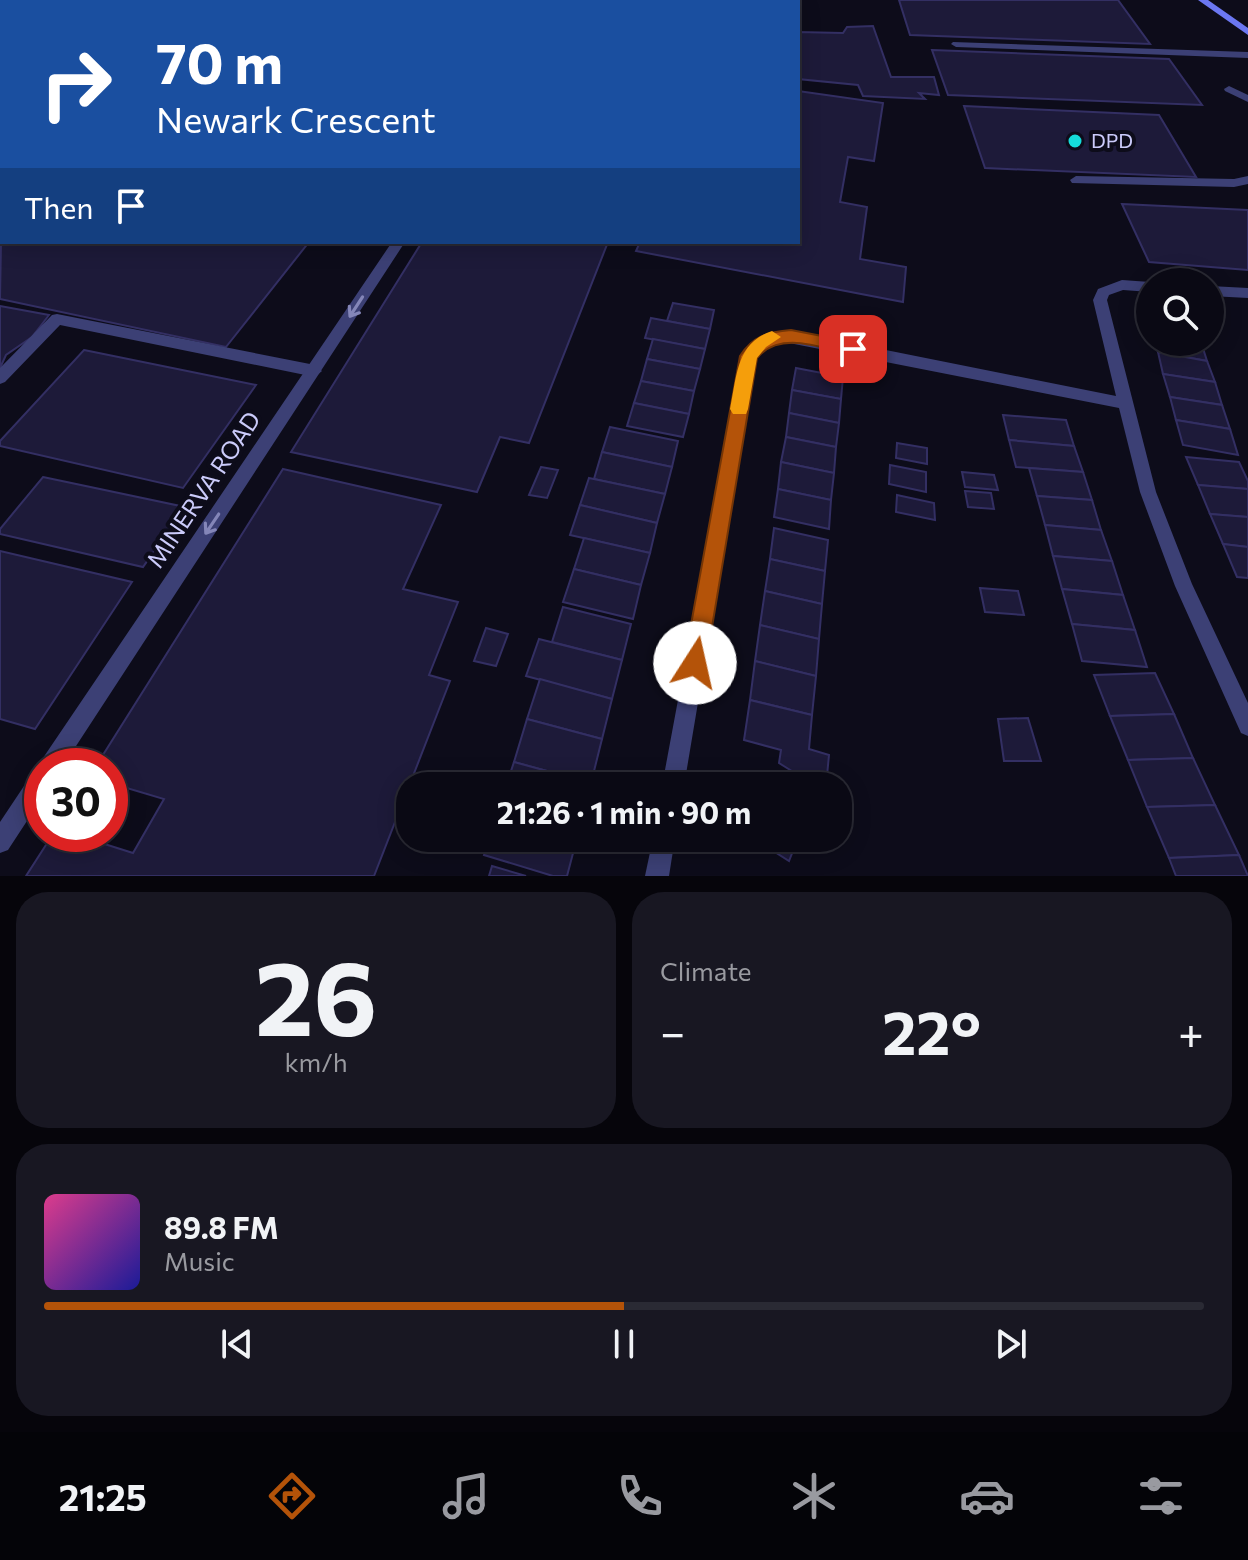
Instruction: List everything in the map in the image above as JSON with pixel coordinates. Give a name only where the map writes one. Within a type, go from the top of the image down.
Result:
[{"type":"main road","points":[[1202,0],[1248,32]]},
{"type":"street","points":[[956,44],[1248,55]]},
{"type":"street","points":[[1229,89],[1248,99]]},
{"type":"street","points":[[1076,180],[1234,183],[1248,180]]},
{"type":"street","name":"MINERVA ROAD","points":[[63,748],[398,244]]},
{"type":"street","points":[[1136,287],[1112,286],[1103,292],[1100,300],[1148,492],[1184,586],[1248,726]]},
{"type":"street","points":[[1224,292],[1248,293]]},
{"type":"street","points":[[0,378],[57,319],[315,371]]},
{"type":"street","points":[[675,772],[749,356],[754,348],[773,337],[791,336],[1128,404]]},
{"type":"street","points":[[0,842],[24,806]]},
{"type":"street","points":[[657,876],[661,852]]},
{"type":"building","points":[[899,0],[1118,0],[1150,44],[910,35]]},
{"type":"building","points":[[873,26],[891,77],[934,77],[939,95],[919,93],[925,99],[863,96],[858,85],[800,79],[800,32],[843,33],[847,27]]},
{"type":"building","points":[[932,50],[1169,59],[1202,105],[948,95]]},
{"type":"building","points":[[800,91],[883,103],[874,161],[848,157],[840,202],[867,207],[860,259],[906,267],[903,302],[636,251],[639,244],[800,244]]},
{"type":"building","name":"DPD","points":[[964,106],[1159,115],[1196,177],[985,168]]},
{"type":"building","points":[[1122,204],[1248,210],[1248,270],[1149,262]]},
{"type":"building","points":[[1,244],[307,244],[226,347],[0,299]]},
{"type":"building","points":[[421,244],[607,244],[529,443],[500,437],[477,492],[291,452]]},
{"type":"building","points":[[673,303],[714,310],[710,329],[667,321]]},
{"type":"building","points":[[0,306],[49,315],[32,337],[6,355],[0,368]]},
{"type":"building","points":[[651,318],[710,329],[705,349],[645,338]]},
{"type":"building","points":[[653,339],[705,349],[700,369],[647,359]]},
{"type":"building","points":[[84,350],[256,385],[183,488],[0,446],[0,441]]},
{"type":"building","points":[[1159,356],[1180,356],[1207,361],[1215,382],[1163,374]]},
{"type":"building","points":[[1180,356],[1205,356],[1207,361]]},
{"type":"building","points":[[647,359],[700,369],[694,391],[641,381]]},
{"type":"building","points":[[796,368],[843,377],[841,399],[792,390]]},
{"type":"building","points":[[1163,374],[1215,382],[1222,405],[1170,397]]},
{"type":"building","points":[[641,381],[694,391],[689,414],[634,403]]},
{"type":"building","points":[[792,390],[841,399],[839,423],[789,413]]},
{"type":"building","points":[[1170,397],[1222,405],[1230,429],[1176,420]]},
{"type":"building","points":[[634,403],[689,414],[683,437],[627,426]]},
{"type":"building","points":[[789,413],[839,423],[836,447],[786,437]]},
{"type":"building","points":[[1003,415],[1066,420],[1074,446],[1009,440]]},
{"type":"building","points":[[1176,420],[1230,429],[1238,455],[1183,445]]},
{"type":"building","points":[[610,427],[678,441],[672,467],[602,452]]},
{"type":"building","points":[[786,437],[836,447],[834,473],[781,462]]},
{"type":"building","points":[[1009,440],[1074,446],[1083,472],[1016,467]]},
{"type":"building","points":[[897,443],[927,448],[927,464],[896,458]]},
{"type":"building","points":[[602,452],[672,467],[665,494],[594,479]]},
{"type":"building","points":[[1186,457],[1239,462],[1248,481],[1248,489],[1198,485]]},
{"type":"building","points":[[781,462],[834,473],[831,500],[778,489]]},
{"type":"building","points":[[890,465],[926,472],[926,492],[889,484]]},
{"type":"building","points":[[541,467],[558,470],[547,498],[529,495]]},
{"type":"building","points":[[1029,468],[1083,472],[1092,500],[1037,496]]},
{"type":"building","points":[[283,469],[441,505],[403,589],[458,602],[429,675],[450,681],[415,772],[396,772],[396,820],[374,876],[26,876],[41,852],[133,853],[164,799],[128,788],[128,748],[107,748]]},
{"type":"building","points":[[962,472],[994,475],[998,490],[965,487]]},
{"type":"building","points":[[43,477],[185,507],[143,567],[0,534],[0,529]]},
{"type":"building","points":[[589,478],[665,494],[657,523],[580,505]]},
{"type":"building","points":[[1198,485],[1248,489],[1248,517],[1210,514]]},
{"type":"building","points":[[778,489],[831,500],[829,529],[774,517]]},
{"type":"building","points":[[965,491],[991,493],[994,509],[968,507]]},
{"type":"building","points":[[897,495],[934,503],[935,520],[896,512]]},
{"type":"building","points":[[1037,496],[1092,500],[1101,530],[1045,525]]},
{"type":"building","points":[[580,505],[657,523],[650,553],[570,535]]},
{"type":"building","points":[[1210,514],[1248,517],[1248,547],[1223,544]]},
{"type":"building","points":[[1045,525],[1101,530],[1112,561],[1053,556]]},
{"type":"building","points":[[774,528],[828,540],[825,571],[770,559]]},
{"type":"building","points":[[584,538],[650,553],[641,585],[574,569]]},
{"type":"building","points":[[1223,544],[1248,547],[1248,578],[1237,577]]},
{"type":"building","points":[[0,551],[132,582],[35,729],[0,719]]},
{"type":"building","points":[[1053,556],[1112,561],[1123,595],[1062,589]]},
{"type":"building","points":[[770,559],[825,571],[822,604],[765,591]]},
{"type":"building","points":[[574,569],[641,585],[633,619],[563,602]]},
{"type":"building","points":[[980,588],[1018,591],[1024,615],[985,612]]},
{"type":"building","points":[[1062,589],[1123,595],[1135,630],[1072,624]]},
{"type":"building","points":[[765,591],[822,604],[819,639],[760,625]]},
{"type":"building","points":[[563,607],[631,624],[622,660],[552,642]]},
{"type":"building","points":[[1072,624],[1135,630],[1147,667],[1082,661]]},
{"type":"building","points":[[760,625],[819,639],[816,676],[755,661]]},
{"type":"building","points":[[486,628],[508,634],[496,666],[474,661]]},
{"type":"building","points":[[539,639],[622,660],[612,699],[526,676]]},
{"type":"building","points":[[755,661],[816,676],[812,715],[750,700]]},
{"type":"building","points":[[1155,673],[1174,714],[1110,716],[1094,675]]},
{"type":"building","points":[[540,679],[612,699],[602,739],[527,719]]},
{"type":"building","points":[[750,700],[812,715],[809,749],[829,755],[827,772],[793,772],[779,763],[781,750],[744,740]]},
{"type":"building","points":[[1174,714],[1193,758],[1128,760],[1110,716]]},
{"type":"building","points":[[1028,718],[1041,761],[1004,761],[998,719]]},
{"type":"building","points":[[527,719],[602,739],[594,772],[551,772],[514,762]]},
{"type":"building","points":[[1193,758],[1215,805],[1147,807],[1128,760]]},
{"type":"building","points":[[514,762],[551,772],[511,772]]},
{"type":"building","points":[[1215,805],[1239,855],[1169,858],[1147,807]]},
{"type":"building","points":[[485,852],[573,852],[567,876],[553,876],[484,855]]},
{"type":"building","points":[[775,852],[793,852],[789,861]]},
{"type":"building","points":[[1239,855],[1248,876],[1176,876],[1169,858]]},
{"type":"building","points":[[492,866],[526,876],[489,876]]},
{"type":"slow traffic","points":[[739,409],[749,356],[761,342],[772,337]]},
{"type":"place","name":"DPD","points":[[1075,141]]},
{"type":"route","points":[[695,663],[749,356],[761,342],[773,337],[791,336],[853,349]]}]
